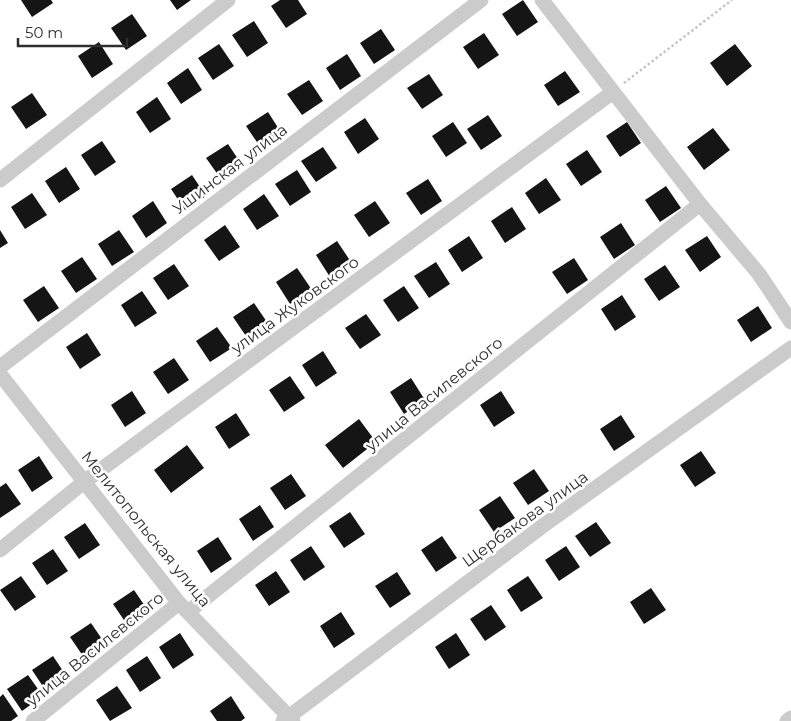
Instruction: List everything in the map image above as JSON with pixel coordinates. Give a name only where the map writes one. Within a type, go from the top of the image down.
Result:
[{"type":"street","points":[[0,180],[228,0]]},
{"type":"street","name":"Ушинская улица","points":[[0,367],[481,0]]},
{"type":"street","points":[[542,0],[700,204],[760,274],[791,322]]},
{"type":"street","name":"улица Жуковского","points":[[0,550],[84,482],[613,92]]},
{"type":"street","name":"улица Василевского","points":[[33,721],[184,608],[700,204]]},
{"type":"street","name":"Щербакова улица","points":[[288,720],[544,526],[791,348]]},
{"type":"street","name":"Мелитопольская улица","points":[[0,374],[184,608],[288,720]]},
{"type":"street","points":[[787,721],[791,718]]},
{"type":"path","points":[[613,92],[732,0]]},
{"type":"building","points":[[21,0],[51,0],[53,3],[32,17]]},
{"type":"building","points":[[170,0],[191,0],[177,10]]},
{"type":"building","points":[[280,0],[298,0],[307,14],[286,28],[271,6]]},
{"type":"building","points":[[523,0],[538,22],[517,36],[502,14]]},
{"type":"building","points":[[132,14],[147,36],[126,50],[111,28]]},
{"type":"building","points":[[254,21],[268,43],[247,57],[232,35]]},
{"type":"building","points":[[381,29],[395,50],[374,64],[360,43]]},
{"type":"building","points":[[484,33],[499,55],[478,69],[463,47]]},
{"type":"building","points":[[99,42],[113,64],[92,78],[78,56]]},
{"type":"building","points":[[219,44],[234,66],[213,80],[198,58]]},
{"type":"building","points":[[735,44],[752,66],[727,86],[710,63]]},
{"type":"building","points":[[347,54],[361,76],[340,90],[326,68]]},
{"type":"building","points":[[188,68],[202,90],[181,104],[167,83]]},
{"type":"building","points":[[565,71],[580,92],[558,106],[544,85]]},
{"type":"building","points":[[429,74],[443,95],[422,109],[407,88]]},
{"type":"building","points":[[309,80],[323,101],[302,115],[287,94]]},
{"type":"building","points":[[32,93],[47,115],[26,129],[11,107]]},
{"type":"building","points":[[157,97],[171,119],[150,133],[136,112]]},
{"type":"building","points":[[268,112],[282,134],[261,148],[246,126]]},
{"type":"building","points":[[488,115],[502,136],[481,150],[467,129]]},
{"type":"building","points":[[365,118],[379,139],[358,154],[344,132]]},
{"type":"building","points":[[453,122],[467,143],[446,157],[432,136]]},
{"type":"building","points":[[627,122],[641,143],[620,157],[606,136]]},
{"type":"building","points":[[713,128],[730,150],[704,170],[687,147]]},
{"type":"building","points":[[102,141],[116,162],[95,176],[81,155]]},
{"type":"building","points":[[228,144],[242,165],[221,179],[206,158]]},
{"type":"building","points":[[323,147],[337,168],[316,182],[301,161]]},
{"type":"building","points":[[587,150],[602,172],[581,186],[566,164]]},
{"type":"building","points":[[66,167],[80,189],[59,203],[45,181]]},
{"type":"building","points":[[297,170],[311,192],[290,206],[275,184]]},
{"type":"building","points":[[192,175],[206,196],[185,210],[171,189]]},
{"type":"building","points":[[546,178],[561,200],[539,214],[525,193]]},
{"type":"building","points":[[428,179],[442,201],[421,215],[406,193]]},
{"type":"building","points":[[666,186],[681,208],[660,222],[645,200]]},
{"type":"building","points":[[32,193],[47,215],[25,229],[11,207]]},
{"type":"building","points":[[264,194],[279,216],[257,230],[243,209]]},
{"type":"building","points":[[153,201],[167,223],[146,238],[132,216]]},
{"type":"building","points":[[375,201],[390,223],[369,237],[354,215]]},
{"type":"building","points":[[512,207],[526,229],[505,243],[491,221]]},
{"type":"building","points":[[621,223],[635,245],[614,259],[600,237]]},
{"type":"building","points":[[225,225],[240,247],[219,261],[204,240]]},
{"type":"building","points":[[0,230],[8,243],[0,248]]},
{"type":"building","points":[[119,230],[134,252],[112,266],[98,244]]},
{"type":"building","points":[[469,236],[483,258],[462,272],[448,250]]},
{"type":"building","points":[[707,236],[721,257],[700,272],[685,250]]},
{"type":"building","points":[[337,241],[351,262],[330,277],[316,255]]},
{"type":"building","points":[[82,257],[97,279],[76,293],[61,271]]},
{"type":"building","points":[[574,258],[588,280],[567,294],[552,272]]},
{"type":"building","points":[[436,262],[450,284],[429,298],[414,276]]},
{"type":"building","points":[[174,264],[189,286],[168,300],[153,278]]},
{"type":"building","points":[[665,265],[680,287],[659,301],[644,279]]},
{"type":"building","points":[[297,268],[312,290],[290,304],[276,282]]},
{"type":"building","points":[[44,286],[59,308],[38,322],[23,300]]},
{"type":"building","points":[[404,286],[419,308],[398,322],[383,300]]},
{"type":"building","points":[[142,291],[157,313],[135,327],[121,305]]},
{"type":"building","points":[[622,295],[636,317],[615,331],[601,309]]},
{"type":"building","points":[[254,303],[269,325],[248,339],[233,317]]},
{"type":"building","points":[[758,306],[772,328],[751,342],[737,320]]},
{"type":"building","points":[[366,314],[381,335],[360,349],[345,328]]},
{"type":"building","points":[[217,327],[232,348],[210,362],[196,341]]},
{"type":"building","points":[[87,333],[101,355],[80,369],[66,347]]},
{"type":"building","points":[[323,351],[337,373],[316,387],[302,365]]},
{"type":"building","points":[[174,358],[189,380],[168,394],[153,372]]},
{"type":"building","points":[[290,376],[305,398],[284,412],[269,390]]},
{"type":"building","points":[[411,378],[425,400],[404,414],[390,392]]},
{"type":"building","points":[[132,391],[146,413],[125,427],[111,405]]},
{"type":"building","points":[[501,391],[515,413],[494,427],[480,405]]},
{"type":"building","points":[[236,413],[250,435],[229,449],[215,427]]},
{"type":"building","points":[[621,415],[635,437],[614,451],[600,429]]},
{"type":"building","points":[[359,419],[376,442],[343,468],[325,445]]},
{"type":"building","points":[[187,445],[204,468],[171,493],[154,470]]},
{"type":"building","points":[[701,451],[716,473],[695,487],[680,465]]},
{"type":"building","points":[[39,456],[53,478],[32,492],[18,470]]},
{"type":"building","points":[[534,469],[549,491],[528,505],[513,483]]},
{"type":"building","points":[[291,474],[306,496],[285,510],[270,488]]},
{"type":"building","points":[[6,483],[21,504],[0,518],[0,487]]},
{"type":"building","points":[[500,496],[515,518],[494,532],[479,510]]},
{"type":"building","points":[[260,505],[274,527],[253,541],[239,519]]},
{"type":"building","points":[[350,512],[365,534],[344,548],[329,526]]},
{"type":"building","points":[[596,522],[611,543],[590,557],[575,536]]},
{"type":"building","points":[[85,523],[100,545],[79,559],[64,537]]},
{"type":"building","points":[[442,536],[457,558],[436,572],[421,550]]},
{"type":"building","points":[[218,537],[232,559],[211,573],[197,551]]},
{"type":"building","points":[[311,546],[325,567],[304,581],[290,560]]},
{"type":"building","points":[[566,546],[580,567],[559,581],[545,560]]},
{"type":"building","points":[[53,549],[68,571],[47,585],[32,563]]},
{"type":"building","points":[[276,571],[290,592],[269,606],[255,585]]},
{"type":"building","points":[[397,572],[411,594],[390,608],[375,586]]},
{"type":"building","points":[[21,576],[36,597],[15,611],[0,590]]},
{"type":"building","points":[[528,576],[543,598],[521,612],[507,590]]},
{"type":"building","points":[[651,588],[666,610],[644,624],[630,602]]},
{"type":"building","points":[[134,590],[149,612],[128,626],[113,604]]},
{"type":"building","points":[[491,605],[506,627],[485,641],[470,619]]},
{"type":"building","points":[[341,612],[355,634],[334,648],[320,626]]},
{"type":"building","points":[[91,623],[106,645],[85,659],[70,637]]},
{"type":"building","points":[[180,633],[194,655],[173,669],[159,647]]},
{"type":"building","points":[[456,633],[470,655],[449,669],[435,647]]},
{"type":"building","points":[[53,656],[67,677],[46,691],[32,670]]},
{"type":"building","points":[[147,656],[161,678],[140,692],[126,670]]},
{"type":"building","points":[[28,675],[43,696],[22,711],[7,689]]},
{"type":"building","points":[[117,686],[132,708],[110,721],[96,700]]},
{"type":"building","points":[[3,694],[18,716],[11,721],[0,721],[0,697]]},
{"type":"building","points":[[231,696],[245,718],[241,721],[217,721],[210,711]]}]
